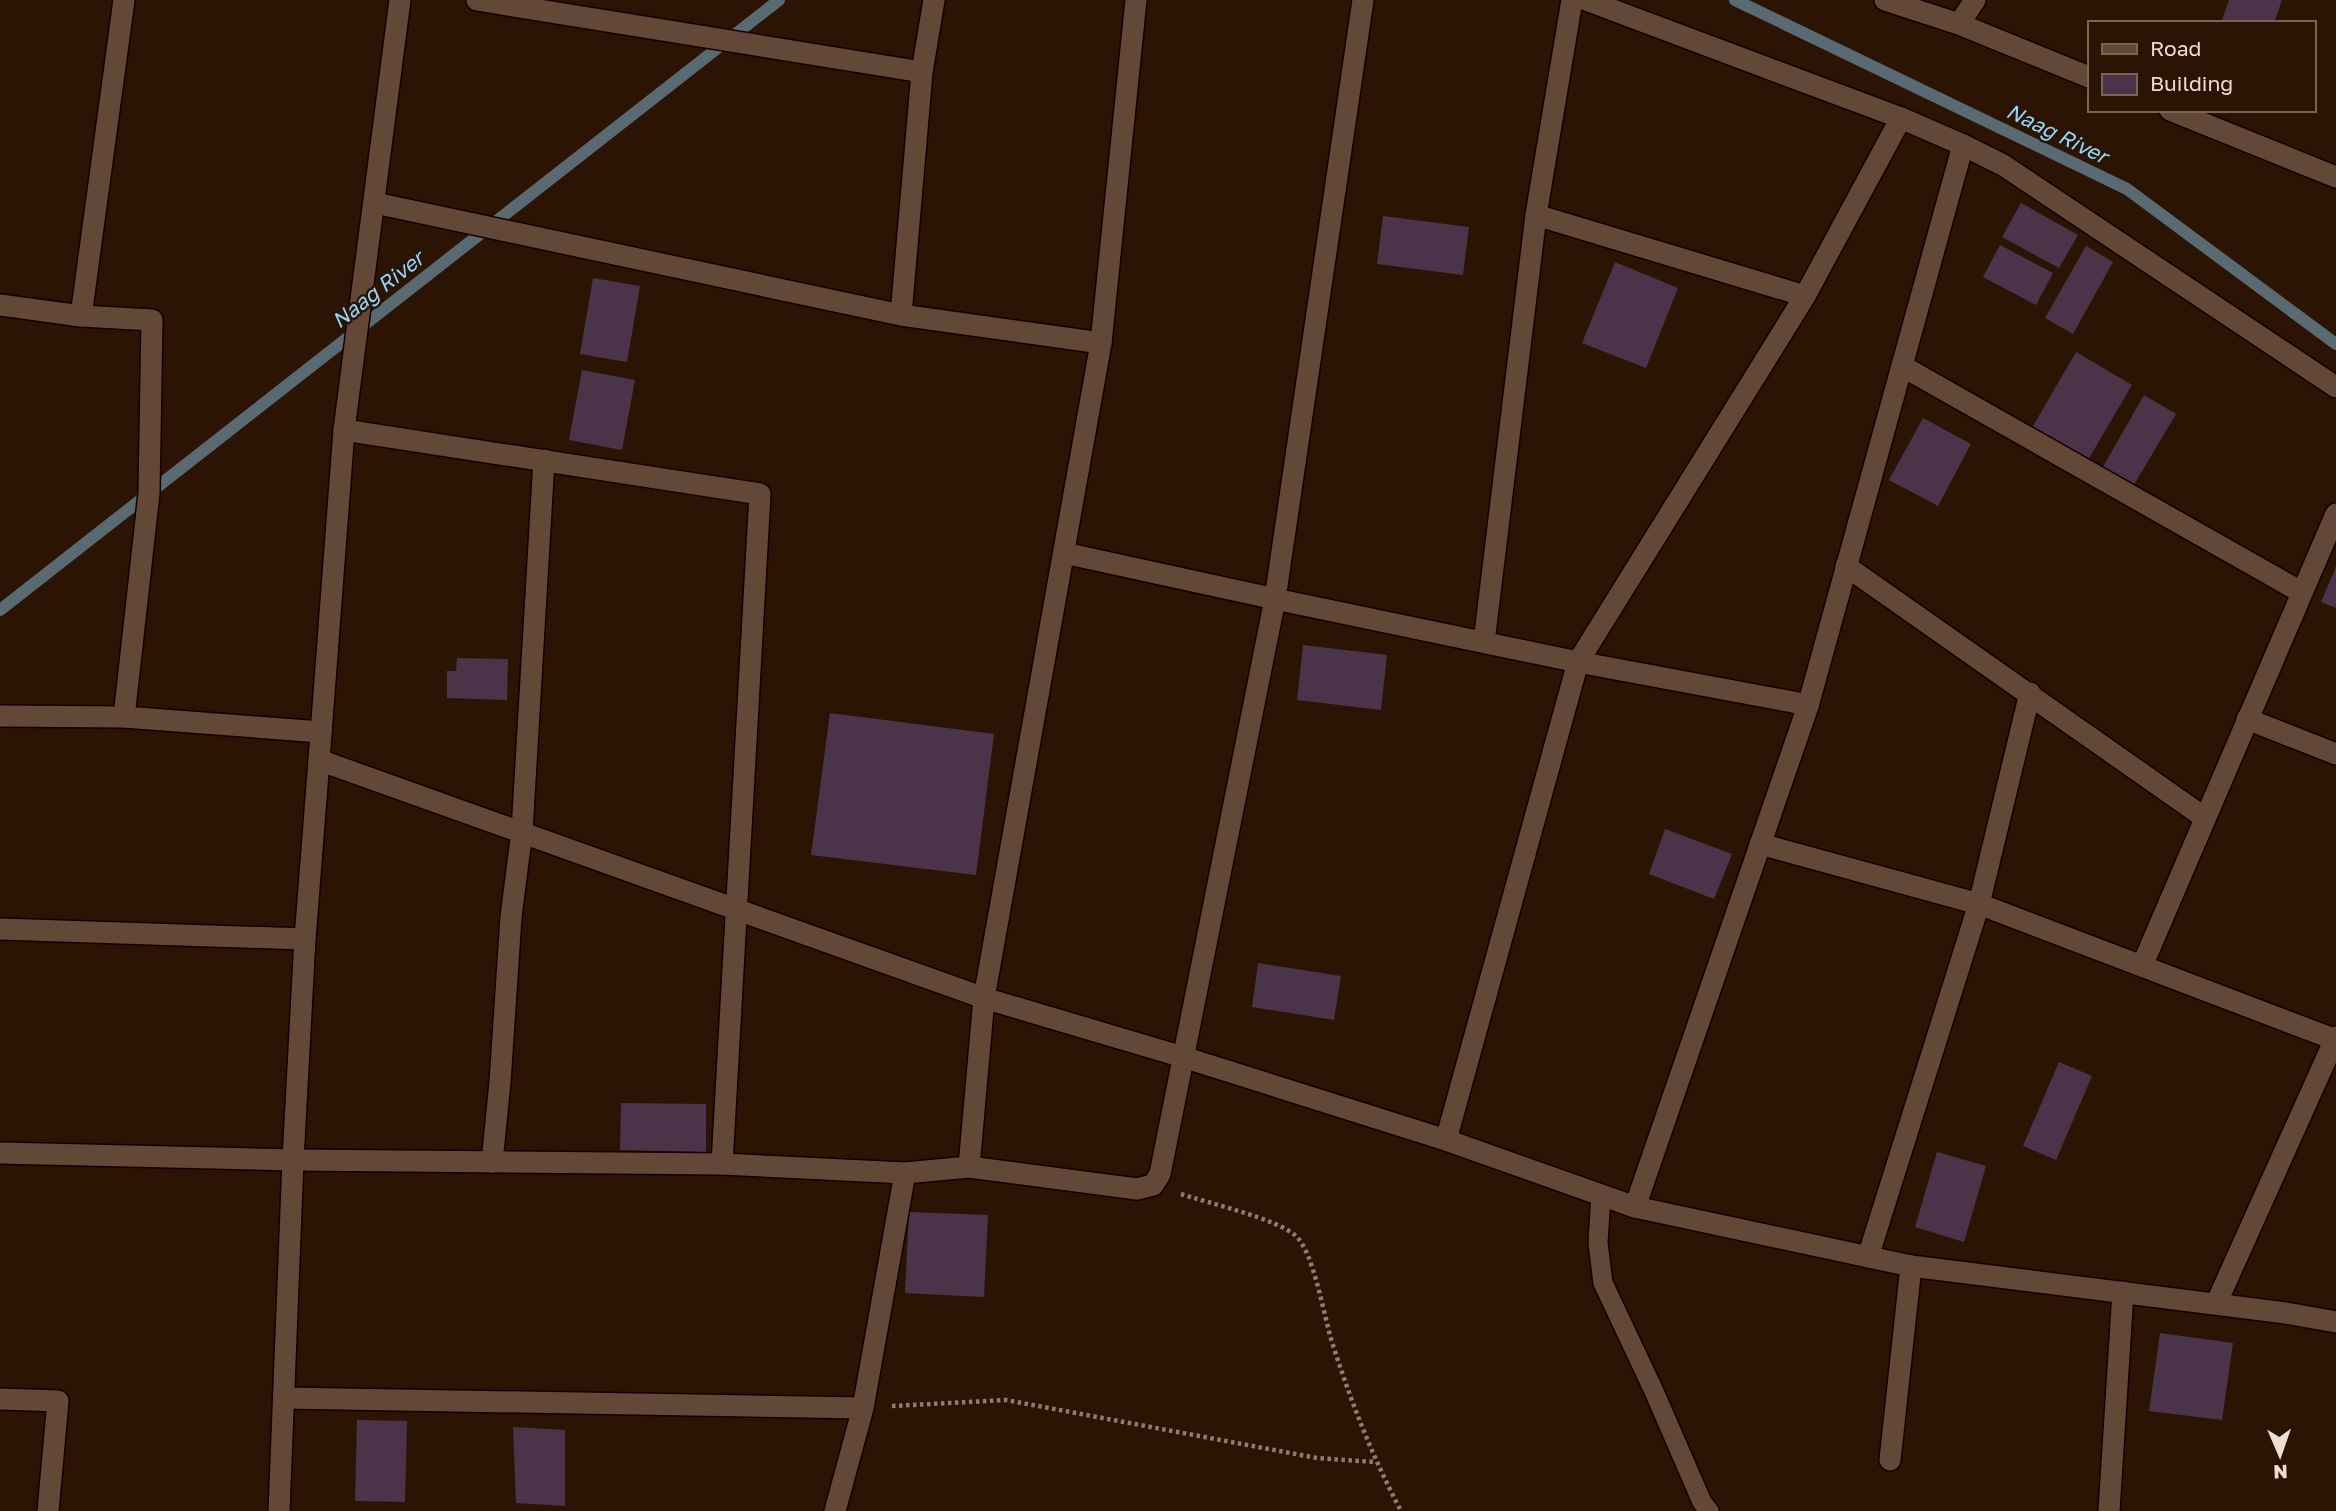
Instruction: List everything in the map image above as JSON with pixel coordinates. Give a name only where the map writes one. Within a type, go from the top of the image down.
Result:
[{"type":"street","points":[[81,316],[124,0]]},
{"type":"street","points":[[279,1511],[305,939],[344,430],[400,0]]},
{"type":"street","points":[[477,0],[922,72]]},
{"type":"street","points":[[901,315],[922,72],[934,0]]},
{"type":"street","points":[[970,1167],[984,998],[1101,343],[1136,0]]},
{"type":"street","points":[[0,1153],[293,1160],[722,1164],[905,1174],[970,1167],[1137,1189],[1153,1185],[1160,1174],[1275,599],[1363,0]]},
{"type":"street","points":[[1484,642],[1535,215],[1572,0]]},
{"type":"street","points":[[1586,0],[1901,118],[2003,165],[2336,387]]},
{"type":"street","points":[[1885,0],[1959,24],[2088,77]]},
{"type":"street","points":[[1959,24],[1975,0]]},
{"type":"street","points":[[2175,112],[2336,177]]},
{"type":"street","points":[[1446,1140],[1578,662],[1805,296],[1901,118]]},
{"type":"street","points":[[1635,1207],[1808,706],[1964,145]]},
{"type":"street","points":[[375,203],[901,315],[1101,343]]},
{"type":"street","points":[[1535,215],[1805,296]]},
{"type":"street","points":[[0,305],[81,316],[152,320],[149,493],[124,717]]},
{"type":"street","points":[[1902,366],[2301,592]]},
{"type":"street","points":[[344,430],[760,494],[722,1164]]},
{"type":"street","points":[[492,1162],[511,917],[522,831],[544,460]]},
{"type":"street","points":[[2142,966],[2336,514]]},
{"type":"street","points":[[1064,553],[1578,662],[1808,706]]},
{"type":"street","points":[[1846,566],[2206,818]]},
{"type":"street","points":[[1868,1257],[1979,904],[2030,693]]},
{"type":"street","points":[[0,716],[124,717],[321,733]]},
{"type":"street","points":[[2247,719],[2336,754]]},
{"type":"street","points":[[319,760],[984,998],[1446,1140],[1635,1207],[1911,1266],[2216,1304],[2336,1322]]},
{"type":"street","points":[[1760,844],[1979,904],[2336,1039],[2216,1304]]},
{"type":"street","points":[[0,929],[305,939]]},
{"type":"street","points":[[835,1511],[863,1408],[905,1174]]},
{"type":"street","points":[[1890,1460],[1911,1266]]},
{"type":"street","points":[[2109,1511],[2123,1292]]},
{"type":"street","points":[[285,1398],[863,1408]]},
{"type":"street","points":[[0,1399],[58,1401],[48,1511]]},
{"type":"lane","points":[[1601,1194],[1598,1243],[1603,1283],[1658,1399],[1702,1503],[1709,1511]]},
{"type":"path","points":[[1153,1185],[1283,1227],[1298,1238],[1308,1254],[1332,1342],[1375,1462],[1401,1511]]},
{"type":"path","points":[[863,1408],[1006,1400],[1317,1458],[1375,1462]]},
{"type":"building","points":[[2229,0],[2282,0],[2275,21],[2222,21]]},
{"type":"building","points":[[2021,203],[2078,235],[2059,268],[2002,237]]},
{"type":"building","points":[[1383,216],[1469,227],[1463,275],[1377,264]]},
{"type":"building","points":[[2000,245],[2053,273],[2036,305],[1983,277]]},
{"type":"building","points":[[2086,246],[2113,262],[2073,334],[2045,318]]},
{"type":"building","points":[[1615,262],[1678,288],[1646,368],[1582,343]]},
{"type":"building","points":[[593,278],[640,286],[627,362],[580,354]]},
{"type":"building","points":[[2076,352],[2132,385],[2085,465],[2029,433]]},
{"type":"building","points":[[582,370],[635,380],[622,450],[569,440]]},
{"type":"building","points":[[2144,395],[2176,414],[2132,488],[2100,472]]},
{"type":"building","points":[[1923,418],[1971,444],[1938,506],[1889,480]]},
{"type":"building","points":[[2336,567],[2336,608],[2321,602]]},
{"type":"building","points":[[1303,645],[1387,655],[1381,710],[1297,700]]},
{"type":"building","points":[[457,658],[508,659],[507,700],[447,698],[447,671],[456,671]]},
{"type":"building","points":[[830,713],[994,734],[976,875],[811,855]]},
{"type":"building","points":[[1665,829],[1732,854],[1714,899],[1649,874]]},
{"type":"building","points":[[1258,963],[1341,976],[1334,1020],[1252,1007]]},
{"type":"building","points":[[2059,1062],[2092,1076],[2056,1160],[2023,1146]]},
{"type":"building","points":[[621,1103],[706,1104],[706,1152],[620,1150]]},
{"type":"building","points":[[1937,1152],[1986,1166],[1964,1242],[1915,1227]]},
{"type":"building","points":[[909,1212],[988,1215],[984,1297],[905,1293]]},
{"type":"building","points":[[2160,1333],[2233,1343],[2222,1420],[2149,1411]]},
{"type":"building","points":[[357,1420],[407,1421],[405,1502],[355,1501]]},
{"type":"building","points":[[513,1427],[565,1430],[565,1506],[516,1503]]},
{"type":"waterway","name":"Naag River","points":[[0,610],[779,0]]},
{"type":"waterway","name":"Naag River","points":[[1735,0],[2127,189],[2336,344]]}]
